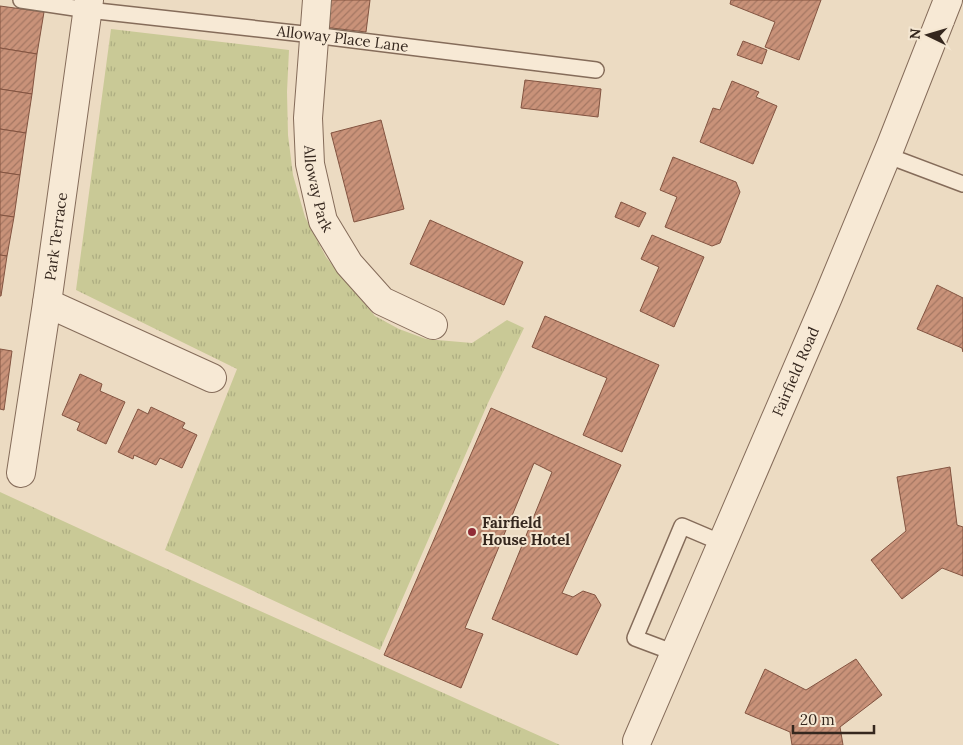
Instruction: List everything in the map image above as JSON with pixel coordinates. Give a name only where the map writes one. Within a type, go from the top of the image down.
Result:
[{"type":"street","name":"Alloway Park","points":[[317,0],[308,118],[310,164],[323,221],[348,264],[382,301],[433,325]]},
{"type":"street","name":"Fairfield Road","points":[[641,743],[675,653],[825,303],[948,0]]},
{"type":"street","name":"Park Terrace","points":[[20,473],[47,303],[88,5]]},
{"type":"street","points":[[47,303],[212,378]]},
{"type":"lane","name":"Alloway Place Lane","points":[[21,0],[88,5],[596,70]]},
{"type":"lane","points":[[886,155],[963,184]]},
{"type":"lane","points":[[675,653],[635,638],[682,526],[722,543]]},
{"type":"green space","points":[[111,29],[289,50],[287,92],[288,135],[293,175],[305,217],[326,257],[350,287],[375,316],[399,329],[426,339],[472,343],[507,320],[524,328],[488,403],[380,650],[165,550],[237,369],[76,290]]},
{"type":"green space","points":[[0,492],[202,585],[560,745],[0,745]]},
{"type":"building","points":[[326,0],[370,0],[366,32],[323,27]]},
{"type":"building","points":[[731,0],[821,0],[799,60],[765,47],[775,22],[730,4]]},
{"type":"building","points":[[0,6],[44,12],[37,54],[0,48]]},
{"type":"building","points":[[743,41],[767,50],[762,64],[737,55]]},
{"type":"building","points":[[0,48],[37,54],[32,94],[0,89]]},
{"type":"building","points":[[525,80],[601,89],[598,117],[521,108]]},
{"type":"building","points":[[732,81],[759,92],[756,97],[777,106],[753,164],[700,142],[713,108],[720,110]]},
{"type":"building","points":[[0,89],[32,94],[26,133],[0,129]]},
{"type":"building","points":[[381,120],[404,209],[354,222],[331,133]]},
{"type":"building","points":[[0,129],[26,133],[20,175],[0,172]]},
{"type":"building","points":[[673,157],[736,182],[740,192],[720,243],[712,246],[665,227],[677,197],[660,190]]},
{"type":"building","points":[[0,172],[20,175],[14,217],[0,215]]},
{"type":"building","points":[[621,202],[646,213],[639,227],[615,217]]},
{"type":"building","points":[[0,215],[14,217],[7,256],[0,255]]},
{"type":"building","points":[[430,220],[523,262],[504,305],[410,264]]},
{"type":"building","points":[[652,235],[704,257],[674,327],[640,311],[659,267],[641,259]]},
{"type":"building","points":[[0,255],[7,256],[1,296],[0,296]]},
{"type":"building","points":[[937,285],[963,298],[963,352],[962,348],[917,329]]},
{"type":"building","points":[[545,316],[659,365],[622,452],[583,435],[607,378],[532,347]]},
{"type":"building","points":[[0,349],[12,351],[4,410],[0,409]]},
{"type":"building","points":[[80,374],[102,384],[100,391],[125,402],[106,444],[77,430],[80,423],[62,415]]},
{"type":"building","points":[[151,407],[185,423],[182,428],[197,435],[182,468],[160,458],[156,465],[134,455],[133,459],[118,452],[138,409],[148,414]]},
{"type":"building","name":"Fairfield House Hotel","points":[[491,408],[621,465],[562,593],[573,597],[583,591],[595,595],[601,605],[577,655],[492,619],[552,472],[534,463],[465,628],[483,634],[461,688],[384,655]]},
{"type":"building","points":[[950,467],[957,525],[963,527],[963,576],[942,568],[902,599],[871,560],[906,531],[897,477]]},
{"type":"building","points":[[856,659],[882,695],[840,727],[843,745],[792,745],[790,732],[745,713],[765,669],[806,690]]},
{"type":"place","name":"Fairfield House Hotel","points":[[472,532]]}]
